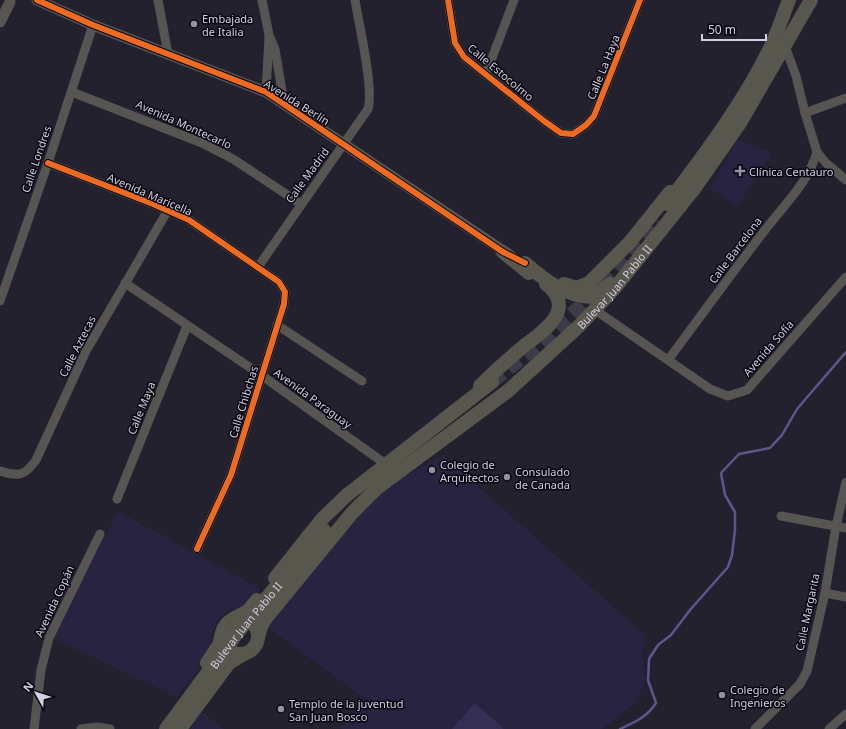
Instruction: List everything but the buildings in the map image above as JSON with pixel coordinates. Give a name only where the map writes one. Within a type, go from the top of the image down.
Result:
[{"type":"main road","name":"Bulevar Juan Pablo II","points":[[233,619],[253,606],[322,519],[347,495],[371,484],[508,391],[595,310],[614,289],[694,189],[753,102],[778,46],[789,0]]},
{"type":"main road","name":"Bulevar Juan Pablo II","points":[[778,46],[779,37],[799,0]]},
{"type":"main road","name":"Bulevar Juan Pablo II","points":[[792,31],[804,0]]},
{"type":"main road","name":"Bulevar Juan Pablo II","points":[[667,204],[695,168],[778,46],[792,31],[811,0]]},
{"type":"main road","points":[[525,263],[535,272],[573,295],[592,297],[605,289],[618,277],[726,143]]},
{"type":"main road","points":[[525,263],[567,286],[576,288],[589,283],[620,253],[663,199],[695,168]]},
{"type":"main road","points":[[467,403],[491,375],[552,322],[559,307],[559,298],[556,292],[503,252]]},
{"type":"main road","name":"Bulevar Juan Pablo II","points":[[166,729],[237,634],[326,527],[353,504],[387,465],[492,382]]},
{"type":"main road","name":"Bulevar Juan Pablo II","points":[[258,637],[262,624],[266,618],[352,513],[371,484]]},
{"type":"main road","points":[[233,619],[245,619],[255,626],[258,637],[254,648],[244,654],[238,654],[228,650],[224,645],[222,633],[228,622],[233,619]]},
{"type":"main road","name":"Bulevar Juan Pablo II","points":[[158,729],[214,653],[222,633]]},
{"type":"main road","name":"Bulevar Juan Pablo II","points":[[180,729],[229,663],[244,654]]},
{"type":"street","name":"Avenida Berlín","points":[[37,0],[93,25],[266,92],[344,143],[503,252],[525,263]]},
{"type":"street","points":[[158,0],[168,54]]},
{"type":"street","points":[[262,0],[269,36],[275,50],[284,103]]},
{"type":"street","name":"Calle Madrid","points":[[258,267],[368,109],[370,102],[354,0]]},
{"type":"street","name":"Calle Estocolmo","points":[[448,0],[458,48],[464,57],[544,121],[561,133],[572,134]]},
{"type":"street","points":[[486,74],[514,0]]},
{"type":"street","name":"Calle La Haya","points":[[572,134],[586,125],[594,116],[640,0]]},
{"type":"street","points":[[0,18],[8,1]]},
{"type":"street","name":"Calle Londres","points":[[0,301],[72,92],[93,25]]},
{"type":"street","points":[[266,92],[269,36]]},
{"type":"street","points":[[778,46],[796,76],[817,152],[826,163],[846,180]]},
{"type":"street","name":"Avenida Montecarlo","points":[[72,92],[202,143],[233,159],[302,204]]},
{"type":"street","points":[[805,113],[846,98]]},
{"type":"street","name":"Calle Barcelona","points":[[668,360],[765,230],[800,186],[813,166],[817,152]]},
{"type":"street","name":"Avenida Maricella","points":[[48,163],[168,210],[189,220],[258,267]]},
{"type":"street","name":"Calle Aztecas","points":[[0,471],[16,475],[28,471],[36,460],[86,351],[168,210]]},
{"type":"street","name":"Calle Chibchas","points":[[197,549],[231,475],[284,304],[285,292],[279,282],[258,267]]},
{"type":"street","name":"Avenida Sofía","points":[[595,310],[710,389],[728,396],[747,390],[846,277]]},
{"type":"street","name":"Avenida Paraguay","points":[[125,283],[261,375],[387,465]]},
{"type":"street","points":[[277,325],[362,381]]},
{"type":"street","name":"Calle Maya","points":[[117,499],[187,326]]},
{"type":"street","name":"Calle Margarita","points":[[755,729],[804,677],[825,593],[836,526],[846,482]]},
{"type":"street","points":[[781,516],[846,528]]},
{"type":"street","name":"Avenida Copán","points":[[34,729],[41,670],[49,638],[100,534]]},
{"type":"street","points":[[825,593],[846,597]]},
{"type":"street","points":[[829,729],[846,714]]},
{"type":"street","points":[[81,729],[96,727],[110,729]]},
{"type":"shaded area","name":"Clínica Centauro","points":[[738,139],[772,153],[737,207],[710,188]]},
{"type":"shaded area","points":[[443,455],[644,634],[643,662],[646,680],[635,703],[602,729],[340,729],[367,700],[266,626],[359,510],[392,483]]},
{"type":"shaded area","points":[[118,511],[260,589],[250,602],[237,609],[228,611],[220,617],[213,630],[210,653],[177,697],[52,638]]},
{"type":"shaded area","points":[[475,703],[504,729],[452,729]]},
{"type":"shaded area","points":[[200,710],[224,729],[190,729]]},
{"type":"waterway","points":[[620,729],[645,716],[656,703],[648,680],[649,659],[658,645],[671,635],[690,610],[728,567],[732,555],[735,530],[735,512],[725,495],[721,473],[739,454],[770,448],[782,435],[797,409],[846,352]]},
{"type":"tunnel","points":[[492,382],[543,341],[597,290],[627,259],[656,219]]},
{"type":"cycle path","points":[[37,0],[93,25],[266,92],[503,252],[525,263]]},
{"type":"cycle path","points":[[448,0],[455,43],[464,57],[544,121],[561,133],[573,134],[586,125],[594,116],[640,0]]},
{"type":"cycle path","points":[[48,163],[153,204],[189,220],[279,282],[285,292],[284,304],[231,475],[197,549]]},
{"type":"place","name":"Embajada de Italia","points":[[194,24]]},
{"type":"place","name":"Clínica Centauro","points":[[740,171]]},
{"type":"place","name":"Colegio de Arquitectos","points":[[432,470]]},
{"type":"place","name":"Consulado de Canada","points":[[507,477]]},
{"type":"place","name":"Colegio de Ingenieros","points":[[722,695]]},
{"type":"place","name":"Templo de la juventud San Juan Bosco","points":[[281,709]]}]
